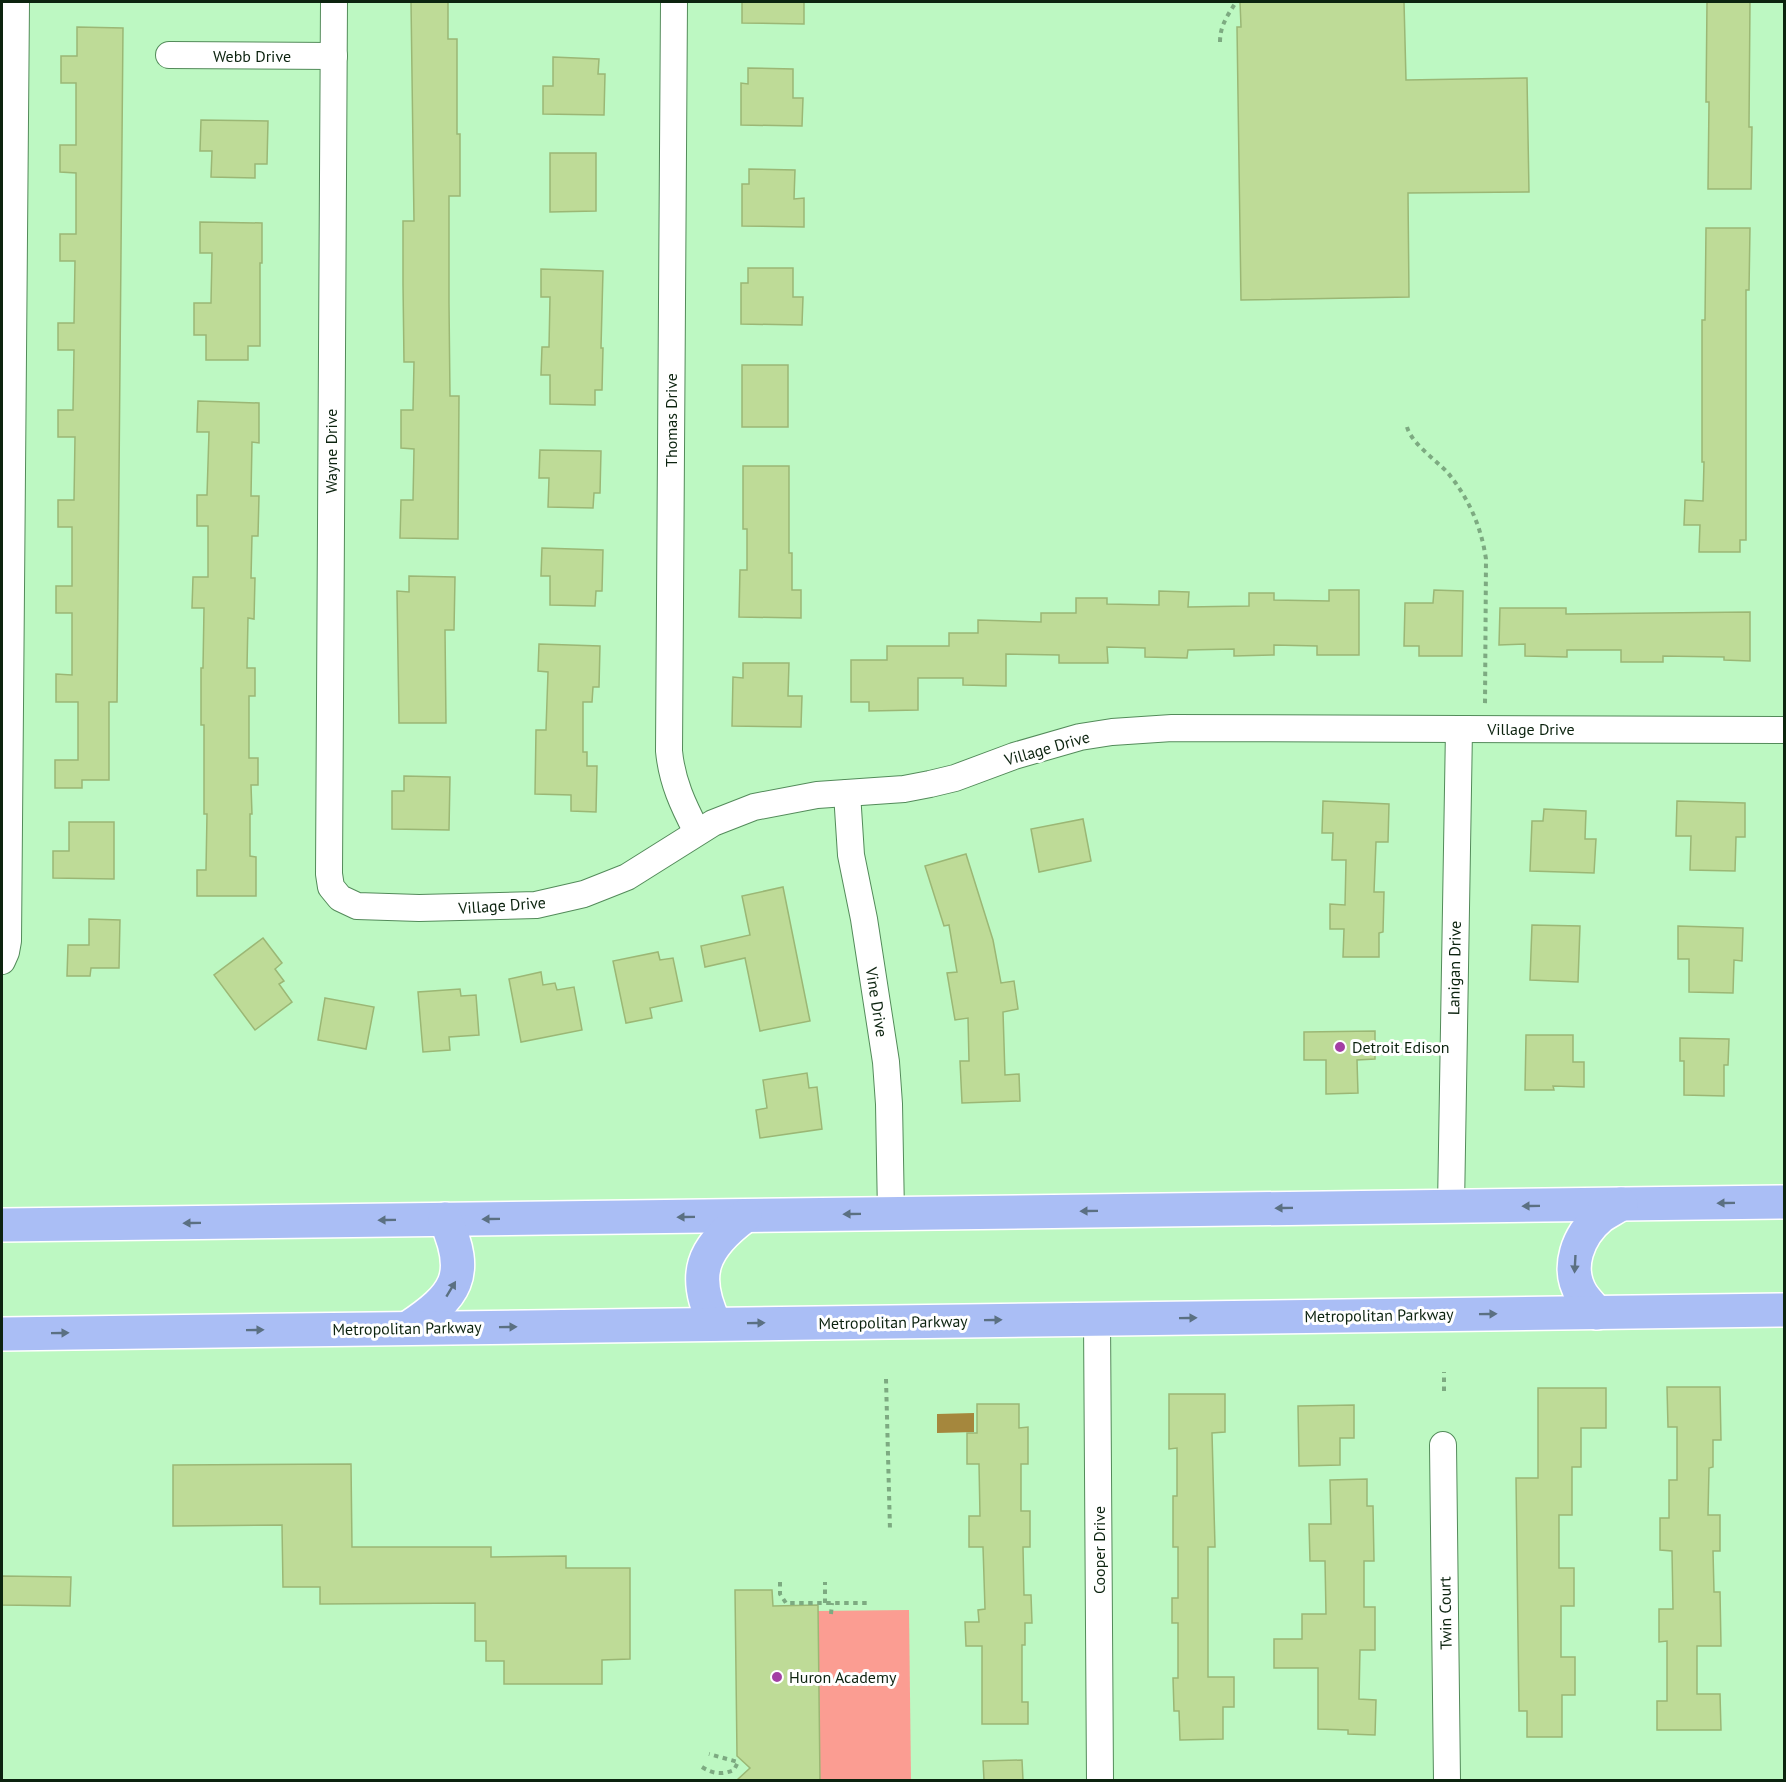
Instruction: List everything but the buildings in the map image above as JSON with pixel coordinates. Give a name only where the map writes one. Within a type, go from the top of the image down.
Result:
[{"type":"main road","points":[[2,1225],[1785,1202]]},
{"type":"main road","points":[[1597,1313],[1582,1295],[1576,1282],[1574,1269],[1576,1254],[1580,1242],[1589,1229],[1601,1216],[1621,1204]]},
{"type":"main road","points":[[715,1324],[704,1294],[702,1280],[704,1264],[712,1246],[724,1231],[745,1216]]},
{"type":"main road","points":[[408,1328],[440,1304],[458,1277],[457,1251],[445,1220]]},
{"type":"main road","name":"Metropolitan Parkway","points":[[2,1334],[1785,1310]]},
{"type":"street","points":[[2,961],[8,941],[16,2]]},
{"type":"street","name":"Wayne Drive","points":[[334,2],[328,874],[332,887],[340,898]]},
{"type":"street","name":"Thomas Drive","points":[[674,2],[669,751],[675,788],[697,832]]},
{"type":"street","name":"Webb Drive","points":[[169,55],[334,56]]},
{"type":"street","name":"Village Drive","points":[[340,898],[361,906],[419,908],[536,905],[584,894],[627,877],[697,832],[723,818],[754,807],[784,800],[895,790],[930,784],[1048,746],[1080,737],[1112,732],[1172,728],[1785,730]]},
{"type":"street","name":"Lanigan Drive","points":[[1450,1207],[1459,729]]},
{"type":"street","name":"Vine Drive","points":[[847,793],[851,855],[864,919],[886,1062],[891,1214]]},
{"type":"street","name":"Cooper Drive","points":[[1097,1319],[1100,1780]]},
{"type":"street","name":"Twin Court","points":[[1443,1445],[1447,1780]]},
{"type":"path","points":[[1220,42],[1220,30],[1236,2]]},
{"type":"path","points":[[1407,427],[1411,436],[1448,473],[1472,509],[1482,535],[1486,559],[1485,707]]},
{"type":"path","points":[[1444,1372],[1444,1391]]},
{"type":"path","points":[[886,1379],[890,1530]]},
{"type":"path","points":[[780,1582],[780,1594],[786,1603],[867,1603]]},
{"type":"path","points":[[825,1582],[825,1603]]},
{"type":"path","points":[[831,1614],[832,1603]]},
{"type":"path","points":[[702,1767],[713,1773],[724,1774],[734,1770],[739,1761],[709,1754]]},
{"type":"shaded area","points":[[974,1413],[974,1432],[937,1433],[937,1414]]},
{"type":"shaded area","points":[[909,1610],[911,1780],[820,1780],[818,1611]]},
{"type":"place","name":"Detroit Edison","points":[[1340,1047]]},
{"type":"place","name":"Huron Academy","points":[[777,1677]]}]
